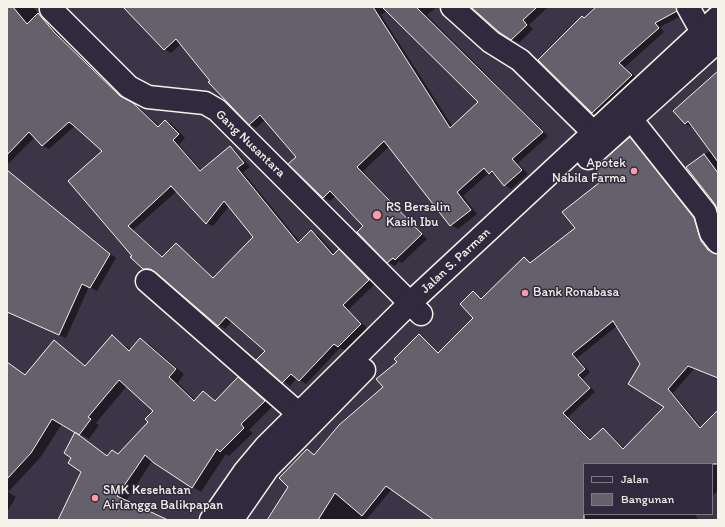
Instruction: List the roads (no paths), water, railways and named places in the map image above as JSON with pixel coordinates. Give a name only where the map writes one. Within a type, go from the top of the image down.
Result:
[{"type":"main road","points":[[452,7],[491,42],[520,60],[594,133]]},
{"type":"main road","points":[[688,7],[710,37]]},
{"type":"main road","name":"Gang Nusantara","points":[[50,10],[129,87],[148,97],[205,103],[217,110],[416,308]]},
{"type":"main road","name":"Jalan S. Parman","points":[[211,520],[254,459],[299,414],[416,308],[631,119],[710,37],[718,17]]},
{"type":"main road","name":"Jalan S. Parman","points":[[232,520],[272,464],[416,308],[594,133],[710,37]]},
{"type":"main road","points":[[631,119],[705,212],[711,233],[718,242]]},
{"type":"main road","points":[[146,281],[299,414]]},
{"type":"place","name":"Apotek Nabila Farma","points":[[634,171]]},
{"type":"place","name":"RS Bersalin Kasih Ibu","points":[[377,215]]},
{"type":"place","name":"Bank Ronabasa","points":[[525,293]]},
{"type":"place","name":"SMK Kesehatan Airlangga Balikpapan","points":[[95,498]]}]
